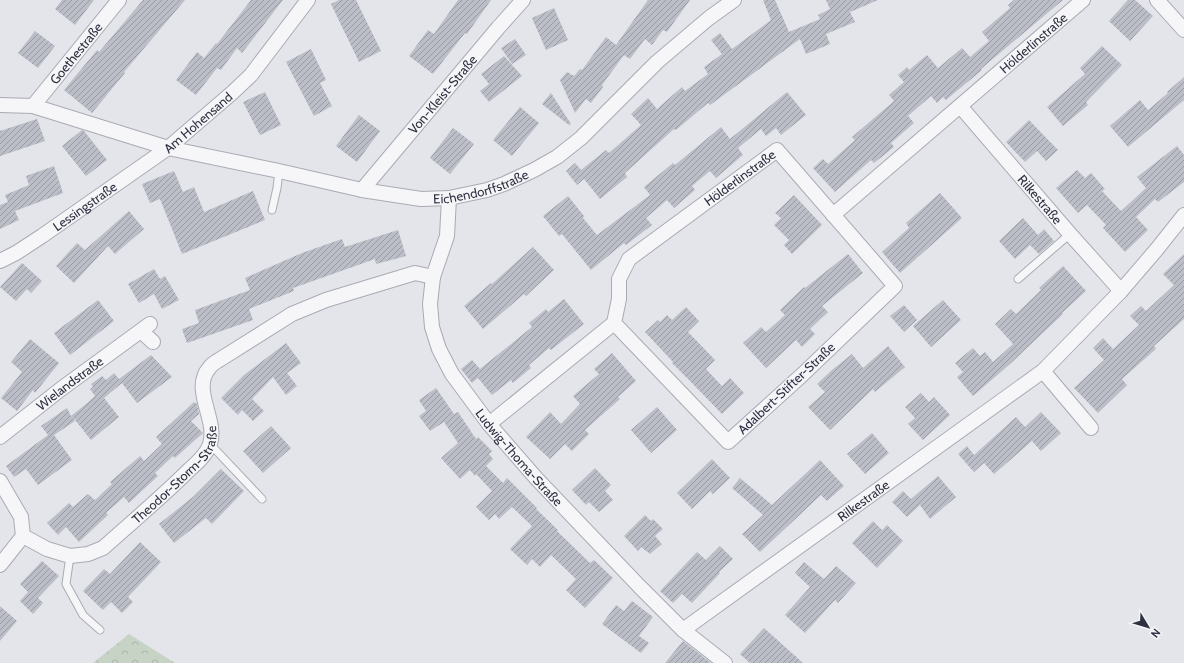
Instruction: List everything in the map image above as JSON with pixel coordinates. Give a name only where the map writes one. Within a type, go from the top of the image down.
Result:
[{"type":"street","name":"Goethestraße","points":[[33,106],[119,0]]},
{"type":"street","name":"Am Hohensand","points":[[0,105],[33,106],[168,148],[251,75],[308,0]]},
{"type":"street","name":"Von-Kleist-Straße","points":[[362,190],[523,0]]},
{"type":"street","name":"Eichendorffstraße","points":[[168,148],[362,190],[421,198],[449,198],[487,190],[534,170],[557,157],[581,138],[657,62],[734,0]]},
{"type":"street","name":"Hölderlinstraße","points":[[614,323],[619,299],[619,279],[629,258],[777,150],[834,215],[1083,0]]},
{"type":"street","points":[[1157,0],[1184,30]]},
{"type":"street","name":"Rilkestraße","points":[[960,106],[1121,291]]},
{"type":"street","name":"Lessingstraße","points":[[0,261],[16,253],[42,236],[168,148]]},
{"type":"street","name":"Ludwig-Thoma-Straße","points":[[449,198],[447,236],[433,277],[430,304],[432,327],[439,349],[452,374],[489,424],[536,478],[622,569],[683,630],[724,663]]},
{"type":"street","name":"Adalbert-Stifter-Straße","points":[[614,323],[728,442],[802,375],[895,286],[834,215]]},
{"type":"street","name":"Rilkestraße","points":[[683,630],[1043,370],[1121,291],[1158,249],[1184,215]]},
{"type":"street","name":"Theodor-Storm-Straße","points":[[24,536],[47,549],[70,556],[88,554],[103,548],[178,482],[201,458],[210,444],[212,430],[203,392],[204,380],[209,368],[219,360],[292,314],[326,300],[415,273],[433,277]]},
{"type":"street","points":[[489,424],[614,323]]},
{"type":"street","name":"Wielandstraße","points":[[0,437],[61,389],[146,327],[153,342]]},
{"type":"street","points":[[1043,370],[1091,428]]},
{"type":"street","points":[[0,481],[21,517],[24,536],[0,565]]},
{"type":"lane","points":[[272,210],[275,201],[279,171]]},
{"type":"lane","points":[[1018,280],[1070,234]]},
{"type":"lane","points":[[210,444],[262,499]]},
{"type":"lane","points":[[70,556],[66,584],[84,615],[100,630]]},
{"type":"green space","points":[[129,634],[175,663],[93,663]]},
{"type":"building","points":[[62,0],[94,0],[75,25],[55,9]]},
{"type":"building","points":[[143,0],[185,0],[124,72],[125,73],[92,113],[64,90],[97,50],[99,52]]},
{"type":"building","points":[[251,0],[283,0],[242,53],[237,48],[221,70],[217,68],[196,95],[176,80],[197,52],[204,58],[216,43],[217,44]]},
{"type":"building","points":[[339,0],[356,0],[381,51],[359,62],[331,4]]},
{"type":"building","points":[[458,0],[491,0],[467,34],[465,33],[433,74],[409,56],[428,30],[434,34]]},
{"type":"building","points":[[648,0],[690,0],[667,32],[663,30],[652,45],[645,39],[630,59],[624,55],[591,103],[586,99],[575,113],[560,80],[567,72],[574,76],[580,69],[582,70],[606,37],[616,45]]},
{"type":"building","points":[[763,0],[775,0],[789,32],[820,19],[818,15],[830,9],[826,0],[878,0],[850,12],[855,22],[826,34],[830,44],[806,54],[800,39],[710,105],[708,103],[676,130],[674,129],[625,173],[627,177],[600,199],[584,179],[577,185],[566,171],[575,163],[581,170],[606,150],[609,153],[641,125],[631,114],[648,98],[657,109],[682,87],[685,91],[708,74],[704,67],[722,54],[711,40],[720,33],[732,49],[771,20]]},
{"type":"building","points":[[1014,0],[1063,0],[946,100],[943,97],[937,103],[931,96],[908,116],[914,123],[891,143],[894,147],[874,163],[871,160],[835,192],[813,168],[823,159],[828,164],[855,140],[852,137],[894,101],[889,95],[904,82],[898,75],[907,67],[909,70],[927,55],[938,68],[962,48],[970,57],[989,41],[982,32],[1010,8],[1008,5]]},
{"type":"building","points":[[1128,0],[1135,0],[1153,16],[1130,41],[1109,21]]},
{"type":"building","points":[[554,8],[568,40],[546,50],[532,18]]},
{"type":"building","points":[[35,31],[55,46],[38,68],[18,53]]},
{"type":"building","points":[[515,39],[526,55],[512,64],[501,48]]},
{"type":"building","points":[[1102,46],[1122,65],[1086,102],[1088,105],[1063,126],[1047,107],[1085,74],[1080,68]]},
{"type":"building","points":[[311,49],[326,80],[320,83],[332,106],[314,116],[286,62]]},
{"type":"building","points":[[504,56],[522,76],[489,102],[480,91],[489,84],[481,74]]},
{"type":"building","points":[[1184,77],[1184,100],[1128,147],[1110,126],[1140,100],[1148,110]]},
{"type":"building","points":[[265,92],[281,125],[260,135],[243,102]]},
{"type":"building","points":[[787,92],[806,115],[781,135],[776,128],[766,136],[761,129],[738,148],[743,155],[716,178],[710,171],[692,186],[695,190],[674,208],[667,200],[646,218],[652,225],[626,245],[624,243],[591,270],[562,234],[559,236],[543,216],[568,196],[597,235],[650,195],[644,187],[673,163],[675,165],[721,127],[730,139]]},
{"type":"building","points":[[551,93],[571,124],[569,125],[542,104]]},
{"type":"building","points":[[520,107],[539,123],[512,156],[493,140]]},
{"type":"building","points":[[359,115],[380,131],[357,162],[336,146]]},
{"type":"building","points":[[37,119],[45,141],[0,156],[0,131]]},
{"type":"building","points":[[1029,120],[1058,150],[1046,161],[1037,151],[1025,162],[1006,142]]},
{"type":"building","points":[[453,128],[474,144],[450,174],[430,158]]},
{"type":"building","points":[[82,130],[107,160],[86,176],[62,146]]},
{"type":"building","points":[[1177,146],[1184,155],[1184,182],[1158,202],[1155,199],[1136,217],[1148,230],[1125,252],[1103,228],[1106,225],[1087,205],[1078,213],[1056,188],[1077,170],[1085,178],[1091,173],[1105,189],[1102,191],[1121,211],[1146,188],[1137,177]]},
{"type":"building","points":[[54,166],[63,193],[15,211],[19,220],[0,229],[0,205],[8,202],[5,195],[29,185],[26,176]]},
{"type":"building","points":[[174,171],[183,192],[194,187],[204,212],[253,191],[265,220],[182,254],[160,199],[150,203],[142,184]]},
{"type":"building","points":[[940,193],[962,218],[900,273],[882,252],[909,228],[906,223]]},
{"type":"building","points":[[794,195],[822,225],[792,254],[784,245],[789,240],[774,225],[781,218],[775,213]]},
{"type":"building","points":[[129,211],[144,229],[115,254],[108,246],[74,283],[56,266],[77,243],[85,250]]},
{"type":"building","points":[[1023,218],[1038,235],[1044,229],[1054,241],[1039,254],[1030,245],[1015,259],[999,241]]},
{"type":"building","points":[[398,230],[406,256],[376,264],[375,259],[293,288],[294,291],[249,309],[253,320],[187,343],[182,329],[199,323],[195,310],[250,290],[245,278],[302,253],[342,239],[345,247]]},
{"type":"building","points":[[533,247],[554,270],[526,296],[524,294],[483,329],[464,306],[491,283],[492,284]]},
{"type":"building","points":[[848,254],[863,273],[822,306],[828,312],[810,329],[815,334],[802,347],[796,340],[766,368],[743,343],[761,327],[766,332],[785,315],[780,310],[804,287],[805,288]]},
{"type":"building","points":[[1184,254],[1184,319],[1154,346],[1156,349],[1122,379],[1127,385],[1098,413],[1074,388],[1104,360],[1093,348],[1103,338],[1113,349],[1139,325],[1130,316],[1141,306],[1146,311],[1174,285],[1163,274]]},
{"type":"building","points":[[22,263],[42,281],[31,293],[27,289],[16,301],[0,287]]},
{"type":"building","points":[[1063,266],[1086,291],[1010,364],[973,396],[957,377],[963,372],[955,363],[973,348],[980,356],[985,352],[993,362],[1013,344],[995,324],[1011,309],[1016,314],[1041,290],[1039,288]]},
{"type":"building","points":[[154,269],[160,279],[165,276],[179,300],[162,309],[154,294],[139,303],[128,284]]},
{"type":"building","points":[[564,299],[584,324],[551,350],[549,348],[529,365],[531,368],[513,383],[511,380],[492,395],[478,378],[472,383],[461,369],[472,360],[480,369],[532,327],[529,323],[546,309],[548,312]]},
{"type":"building","points":[[98,300],[114,321],[70,355],[54,333]]},
{"type":"building","points":[[943,300],[961,320],[931,347],[913,326]]},
{"type":"building","points":[[904,305],[917,320],[904,332],[890,316]]},
{"type":"building","points":[[686,307],[699,321],[688,332],[715,360],[706,369],[722,386],[730,378],[744,393],[722,414],[672,363],[673,362],[645,332],[658,320],[660,322],[667,315],[672,320]]},
{"type":"building","points":[[30,339],[59,363],[35,393],[33,390],[17,411],[1,398],[22,372],[11,362]]},
{"type":"building","points":[[286,343],[301,363],[287,373],[297,386],[286,395],[273,377],[252,399],[264,411],[253,421],[242,410],[238,415],[221,398],[244,375]]},
{"type":"building","points":[[888,346],[905,367],[875,392],[873,389],[830,430],[808,407],[825,392],[817,384],[852,354],[863,368]]},
{"type":"building","points":[[612,353],[636,381],[618,397],[620,399],[585,430],[589,434],[572,451],[565,444],[550,459],[526,437],[550,412],[561,424],[580,404],[573,396],[599,374],[594,369]]},
{"type":"building","points":[[151,355],[172,377],[137,403],[122,383],[104,398],[119,417],[91,440],[72,416],[75,421],[54,435],[72,460],[38,485],[26,469],[14,477],[6,466],[48,435],[41,426],[67,408],[71,416],[86,404],[95,396],[90,389],[93,387],[91,384],[102,376],[106,380],[114,373],[119,379]]},
{"type":"building","points":[[436,388],[454,414],[458,412],[476,439],[478,437],[492,451],[489,454],[493,459],[486,466],[503,483],[507,478],[558,530],[557,531],[590,563],[594,560],[613,578],[585,608],[566,590],[576,579],[551,555],[540,567],[532,559],[527,565],[510,549],[532,526],[512,507],[499,519],[495,514],[489,520],[476,507],[492,491],[476,474],[475,476],[470,470],[460,479],[441,458],[458,443],[444,422],[430,431],[419,416],[426,411],[419,400]]},
{"type":"building","points":[[921,393],[929,402],[934,397],[950,415],[923,440],[908,424],[915,418],[905,407]]},
{"type":"building","points":[[194,402],[197,404],[199,414],[191,421],[203,433],[175,458],[173,456],[155,473],[158,476],[129,503],[124,497],[106,513],[108,515],[79,542],[66,527],[58,535],[47,523],[69,503],[73,507],[88,494],[95,500],[112,484],[110,482],[140,456],[144,461],[162,444],[156,437]]},
{"type":"building","points":[[657,407],[677,430],[651,453],[631,430]]},
{"type":"building","points":[[1041,412],[1061,433],[1041,451],[1032,441],[994,474],[984,463],[974,472],[958,454],[967,446],[974,455],[1016,417],[1025,427]]},
{"type":"building","points":[[271,426],[291,448],[263,473],[243,451]]},
{"type":"building","points":[[872,433],[889,453],[865,474],[847,454]]},
{"type":"building","points":[[712,459],[730,478],[713,494],[710,491],[692,509],[677,493]]},
{"type":"building","points":[[820,460],[844,486],[827,501],[821,495],[760,552],[742,534],[763,515],[732,488],[740,478],[772,505]]},
{"type":"building","points":[[595,468],[611,485],[605,491],[613,500],[599,512],[589,502],[586,505],[572,490]]},
{"type":"building","points":[[221,469],[244,491],[212,524],[206,518],[174,543],[159,524],[194,496]]},
{"type":"building","points":[[938,476],[956,497],[930,519],[920,505],[907,517],[892,502],[903,491],[911,499]]},
{"type":"building","points":[[645,515],[651,521],[653,519],[663,529],[655,536],[662,544],[650,554],[641,547],[638,551],[624,536]]},
{"type":"building","points":[[873,521],[882,530],[887,525],[903,541],[877,568],[852,543]]},
{"type":"building","points":[[140,542],[161,562],[128,597],[133,602],[122,613],[111,602],[103,610],[83,591],[104,569],[110,574]]},
{"type":"building","points":[[720,546],[733,559],[719,572],[720,573],[692,603],[682,594],[673,603],[660,591],[697,552],[706,560]]},
{"type":"building","points":[[42,561],[59,576],[38,598],[43,603],[33,614],[20,601],[28,592],[20,584]]},
{"type":"building","points":[[804,562],[824,579],[836,566],[856,583],[838,603],[835,600],[805,633],[785,615],[810,587],[795,573]]},
{"type":"building","points":[[632,601],[653,617],[639,636],[649,643],[641,653],[602,624],[616,605],[624,611]]},
{"type":"building","points":[[0,606],[17,621],[0,641]]},
{"type":"building","points":[[764,628],[803,663],[750,663],[740,654]]},
{"type":"building","points":[[683,641],[711,663],[665,663]]}]
